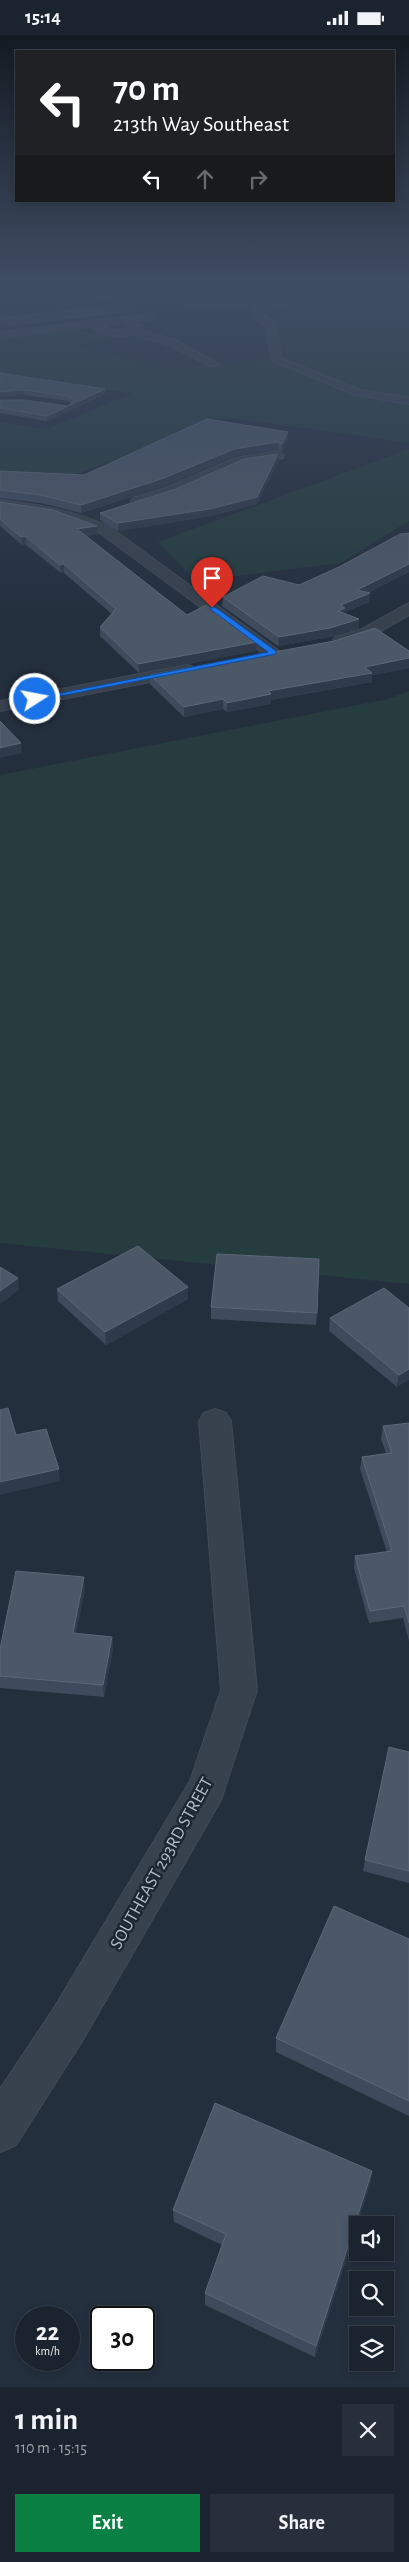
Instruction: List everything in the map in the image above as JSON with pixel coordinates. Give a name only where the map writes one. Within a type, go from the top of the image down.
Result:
[{"type":"street","points":[[122,507],[170,491],[240,461],[278,455]]},
{"type":"street","points":[[0,504],[34,508],[84,519],[105,530],[274,653]]},
{"type":"street","points":[[84,519],[103,513]]},
{"type":"street","points":[[323,644],[368,632],[409,608]]},
{"type":"street","points":[[255,656],[293,649]]},
{"type":"street","points":[[0,706],[198,667]]},
{"type":"street","name":"SOUTHEAST 293RD STREET","points":[[0,2129],[69,2023],[207,1788],[239,1690],[215,1421]]},
{"type":"lane","points":[[381,397],[409,401]]},
{"type":"green space","points":[[124,397],[409,397],[409,443],[225,417],[71,476],[0,474],[0,422],[47,429]]},
{"type":"green space","points":[[409,449],[409,521],[340,563],[196,581],[158,542]]},
{"type":"green space","points":[[409,691],[409,1284],[0,1243],[0,775],[388,699]]},
{"type":"building","points":[[69,397],[88,397],[47,416],[0,408],[0,400],[24,400],[68,406],[75,400]]},
{"type":"building","points":[[207,419],[288,432],[282,444],[278,442],[234,449],[164,478],[81,505],[41,495],[0,490],[0,471],[84,475]]},
{"type":"building","points":[[278,454],[257,497],[210,509],[118,523],[100,513],[176,489],[244,459]]},
{"type":"building","points":[[0,502],[53,510],[97,526],[77,529],[187,615],[206,605],[257,642],[138,664],[100,627],[116,609],[64,564],[60,565],[25,536],[21,537],[0,519]]},
{"type":"building","points":[[409,533],[409,564],[357,590],[370,593],[341,605],[345,608],[338,611],[359,619],[330,628],[279,637],[223,597],[263,576],[299,585],[339,567],[400,534]]},
{"type":"building","points":[[375,628],[409,651],[409,658],[365,667],[372,673],[268,691],[271,694],[227,703],[223,699],[184,707],[150,675],[334,641]]},
{"type":"building","points":[[0,721],[21,743],[0,748]]},
{"type":"building","points":[[138,1246],[188,1287],[105,1332],[57,1289]]},
{"type":"building","points":[[217,1254],[319,1259],[317,1313],[211,1307]]},
{"type":"building","points":[[0,1267],[18,1278],[0,1291]]},
{"type":"building","points":[[384,1288],[409,1308],[409,1369],[399,1375],[330,1318]]},
{"type":"building","points":[[8,1408],[16,1435],[46,1429],[59,1469],[0,1482],[0,1410]]},
{"type":"building","points":[[409,1423],[409,1623],[404,1606],[370,1611],[355,1556],[392,1551],[362,1457],[392,1453],[383,1426]]},
{"type":"building","points":[[16,1571],[84,1577],[73,1633],[112,1637],[103,1685],[0,1676],[0,1649]]},
{"type":"building","points":[[389,1747],[409,1752],[409,1871],[365,1860]]},
{"type":"building","points":[[334,1906],[409,1939],[409,2101],[276,2038]]},
{"type":"building","points":[[215,2103],[372,2171],[358,2216],[349,2216],[349,2243],[316,2346],[205,2293],[226,2234],[173,2210]]},
{"type":"route","points":[[35,699],[274,653],[212,608]]}]
